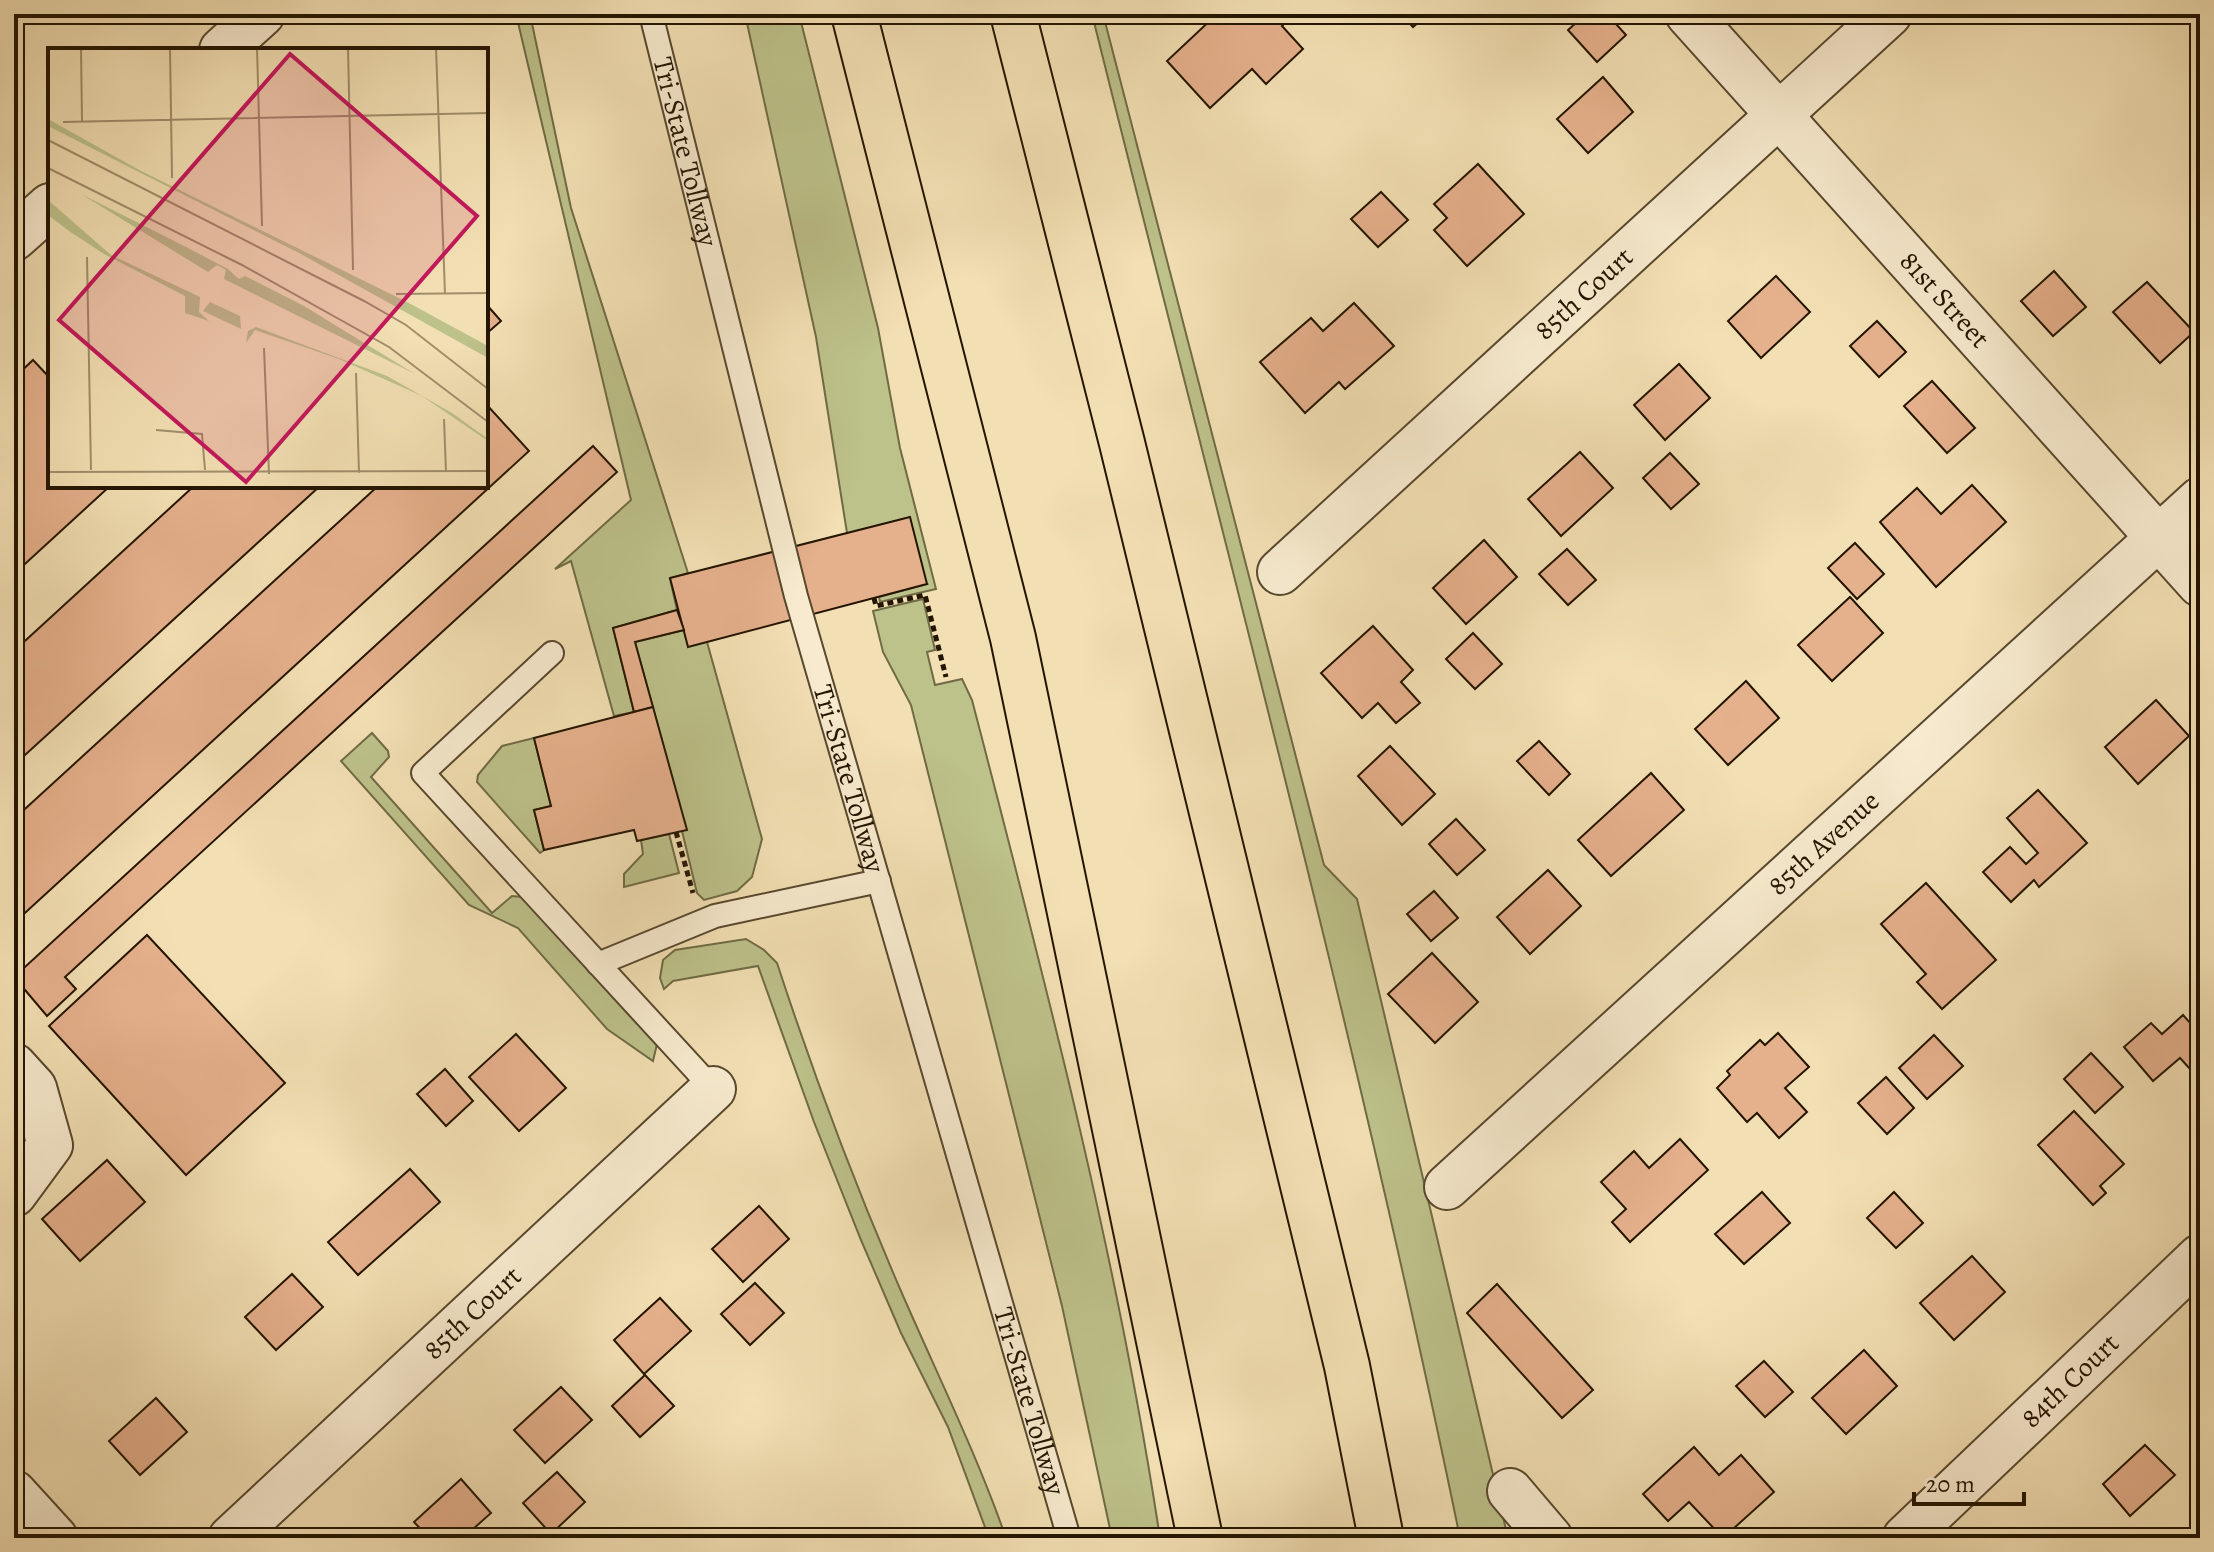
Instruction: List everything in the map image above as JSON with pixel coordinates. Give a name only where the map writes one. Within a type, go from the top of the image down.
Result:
[{"type":"highway","points":[[854,14],[1013,638],[1200,1538]]},
{"type":"highway","points":[[1013,14],[1340,1335],[1381,1538]]},
{"type":"street","points":[[224,48],[262,14]]},
{"type":"street","name":"81st Street","points":[[1688,14],[2200,584]]},
{"type":"street","name":"85th Court","points":[[1280,572],[1889,14]]},
{"type":"street","points":[[14,238],[48,208]]},
{"type":"street","name":"85th Avenue","points":[[1447,1187],[2200,500]]},
{"type":"street","points":[[14,1066],[34,1088],[50,1145],[14,1194]]},
{"type":"street","name":"85th Court","points":[[231,1538],[713,1089]]},
{"type":"street","name":"84th Court","points":[[1905,1538],[2200,1257]]},
{"type":"street","points":[[1510,1491],[1550,1538]]},
{"type":"street","points":[[14,1493],[55,1538]]},
{"type":"lane","name":"Tri-State Tollway","points":[[651,14],[796,596],[1069,1538]]},
{"type":"lane","points":[[552,653],[423,773],[713,1089]]},
{"type":"lane","points":[[598,964],[715,916],[879,881]]},
{"type":"path","points":[[874,598],[876,606],[925,595],[946,677]]},
{"type":"path","points":[[676,832],[700,922]]},
{"type":"green space","points":[[516,14],[530,14],[571,208],[688,573],[670,579],[677,610],[613,628],[634,712],[614,716],[571,561],[555,569],[631,500]]},
{"type":"green space","points":[[745,14],[799,14],[878,328],[900,448],[936,589],[880,602],[879,597],[927,584],[847,533],[816,337]]},
{"type":"green space","points":[[1092,14],[1103,14],[1324,865],[1357,899],[1508,1538],[1460,1538],[1331,964]]},
{"type":"green space","points":[[923,599],[935,650],[927,652],[935,685],[962,679],[972,700],[1026,908],[1101,1221],[1143,1432],[1160,1538],[1112,1538],[1062,1306],[911,705],[883,652],[873,611]]},
{"type":"green space","points":[[684,630],[707,642],[762,839],[752,877],[737,891],[704,900],[697,893],[682,831],[686,829],[635,642]]},
{"type":"green space","points":[[372,733],[388,751],[389,757],[371,777],[492,913],[512,896],[522,897],[657,1044],[653,1061],[607,1029],[518,928],[469,905],[341,761]]},
{"type":"green space","points":[[534,738],[551,806],[534,810],[544,850],[540,853],[477,782],[478,775],[502,746]]},
{"type":"green space","points":[[669,834],[679,873],[624,887],[624,874],[643,854],[641,840]]},
{"type":"green space","points":[[746,939],[777,963],[852,1173],[1006,1538],[989,1538],[948,1427],[901,1333],[861,1240],[814,1122],[758,966],[673,981],[664,989],[660,978],[663,960],[675,950]]},
{"type":"building","points":[[1217,14],[1294,14],[1282,26],[1303,49],[1266,84],[1252,69],[1210,108],[1167,61]]},
{"type":"building","points":[[1401,14],[1428,14],[1413,27]]},
{"type":"building","points":[[1586,14],[1607,14],[1626,35],[1597,62],[1568,30]]},
{"type":"building","points":[[1603,77],[1633,112],[1588,153],[1557,119]]},
{"type":"building","points":[[1478,164],[1524,214],[1467,266],[1434,230],[1447,218],[1434,204]]},
{"type":"building","points":[[1381,192],[1408,220],[1378,247],[1351,219]]},
{"type":"building","points":[[2054,271],[2086,307],[2053,336],[2021,301]]},
{"type":"building","points":[[1776,276],[1810,312],[1761,358],[1728,321]]},
{"type":"building","points":[[2147,282],[2194,332],[2160,363],[2113,312]]},
{"type":"building","points":[[1354,303],[1394,346],[1345,389],[1339,382],[1305,413],[1260,362],[1311,318],[1323,331]]},
{"type":"building","points":[[488,306],[501,321],[488,332]]},
{"type":"building","points":[[1877,321],[1906,352],[1879,377],[1850,346]]},
{"type":"building","points":[[33,360],[48,376],[48,488],[108,488],[14,574],[14,378]]},
{"type":"building","points":[[1679,364],[1710,398],[1665,440],[1634,405]]},
{"type":"building","points":[[1932,381],[1975,428],[1947,453],[1904,406]]},
{"type":"building","points":[[488,406],[529,451],[14,923],[14,819],[376,488],[488,488]]},
{"type":"building","points":[[593,446],[617,472],[65,977],[76,989],[47,1016],[14,977]]},
{"type":"building","points":[[1580,452],[1613,488],[1561,536],[1528,499]]},
{"type":"building","points":[[1670,453],[1699,484],[1671,509],[1643,478]]},
{"type":"building","points":[[1972,485],[2006,522],[1936,587],[1880,522],[1917,488],[1941,514]]},
{"type":"building","points":[[192,488],[318,488],[14,765],[14,651]]},
{"type":"building","points":[[910,517],[927,584],[688,647],[670,578]]},
{"type":"building","points":[[1484,540],[1517,577],[1466,624],[1433,588]]},
{"type":"building","points":[[1855,543],[1884,574],[1857,599],[1828,568]]},
{"type":"building","points":[[1567,549],[1596,580],[1568,605],[1539,574]]},
{"type":"building","points":[[1850,597],[1883,633],[1832,681],[1798,645]]},
{"type":"building","points":[[677,610],[684,630],[635,642],[653,707],[634,712],[613,628]]},
{"type":"building","points":[[1373,626],[1413,670],[1401,682],[1420,703],[1396,723],[1378,703],[1362,718],[1321,673]]},
{"type":"building","points":[[1473,633],[1502,664],[1475,689],[1446,659]]},
{"type":"building","points":[[1746,681],[1779,718],[1728,765],[1695,729]]},
{"type":"building","points":[[2156,700],[2189,736],[2138,784],[2105,747]]},
{"type":"building","points":[[653,707],[687,830],[637,841],[634,830],[544,850],[534,810],[551,806],[534,738]]},
{"type":"building","points":[[1539,741],[1570,774],[1549,795],[1517,761]]},
{"type":"building","points":[[1390,746],[1435,794],[1402,825],[1358,776]]},
{"type":"building","points":[[1651,773],[1684,810],[1611,876],[1578,840]]},
{"type":"building","points":[[2038,790],[2087,843],[2039,887],[2034,880],[2011,902],[1983,872],[2010,847],[2026,864],[2038,853],[2007,818]]},
{"type":"building","points":[[1456,819],[1485,850],[1457,875],[1429,844]]},
{"type":"building","points":[[1548,870],[1581,906],[1530,954],[1497,917]]},
{"type":"building","points":[[1926,883],[1996,960],[1942,1009],[1917,982],[1926,974],[1881,924]]},
{"type":"building","points":[[1434,891],[1458,918],[1431,941],[1407,914]]},
{"type":"building","points":[[147,935],[285,1083],[186,1175],[49,1026]]},
{"type":"building","points":[[1432,953],[1478,1002],[1435,1043],[1388,994]]},
{"type":"building","points":[[2183,1015],[2200,1034],[2200,1080],[2180,1058],[2153,1081],[2124,1047],[2151,1023],[2162,1034]]},
{"type":"building","points":[[1778,1033],[1809,1067],[1785,1088],[1807,1112],[1779,1138],[1757,1113],[1747,1122],[1717,1088],[1730,1075],[1727,1071],[1760,1040],[1765,1045]]},
{"type":"building","points":[[516,1034],[566,1088],[519,1131],[469,1077]]},
{"type":"building","points":[[1934,1035],[1963,1066],[1927,1099],[1899,1068]]},
{"type":"building","points":[[2091,1053],[2123,1087],[2095,1113],[2064,1079]]},
{"type":"building","points":[[445,1069],[473,1101],[446,1126],[417,1094]]},
{"type":"building","points":[[1886,1077],[1914,1108],[1887,1134],[1858,1103]]},
{"type":"building","points":[[2074,1111],[2124,1164],[2100,1186],[2106,1193],[2093,1205],[2038,1145]]},
{"type":"building","points":[[1680,1139],[1708,1170],[1630,1242],[1612,1222],[1626,1209],[1601,1182],[1634,1151],[1649,1168]]},
{"type":"building","points":[[107,1160],[145,1202],[80,1261],[42,1219]]},
{"type":"building","points":[[410,1169],[440,1202],[358,1275],[328,1242]]},
{"type":"building","points":[[1762,1192],[1790,1223],[1744,1264],[1715,1234]]},
{"type":"building","points":[[1894,1192],[1923,1223],[1896,1248],[1867,1218]]},
{"type":"building","points":[[759,1206],[789,1239],[743,1282],[712,1249]]},
{"type":"building","points":[[1972,1256],[2005,1292],[1954,1340],[1920,1303]]},
{"type":"building","points":[[292,1274],[323,1307],[276,1350],[245,1317]]},
{"type":"building","points":[[755,1283],[784,1313],[750,1345],[721,1314]]},
{"type":"building","points":[[1497,1284],[1593,1390],[1562,1418],[1467,1313]]},
{"type":"building","points":[[660,1298],[691,1331],[644,1374],[614,1340]]},
{"type":"building","points":[[1864,1350],[1897,1386],[1846,1434],[1812,1398]]},
{"type":"building","points":[[1764,1361],[1793,1392],[1765,1417],[1736,1386]]},
{"type":"building","points":[[645,1375],[674,1406],[640,1437],[612,1406]]},
{"type":"building","points":[[561,1387],[592,1420],[545,1463],[514,1430]]},
{"type":"building","points":[[156,1398],[187,1432],[140,1475],[109,1441]]},
{"type":"building","points":[[2145,1445],[2175,1475],[2130,1516],[2103,1484]]},
{"type":"building","points":[[1694,1447],[1719,1475],[1741,1455],[1774,1492],[1723,1538],[1689,1502],[1668,1521],[1643,1494]]},
{"type":"building","points":[[557,1472],[585,1502],[551,1534],[523,1503]]},
{"type":"building","points":[[461,1479],[491,1513],[463,1538],[429,1538],[414,1522]]}]
